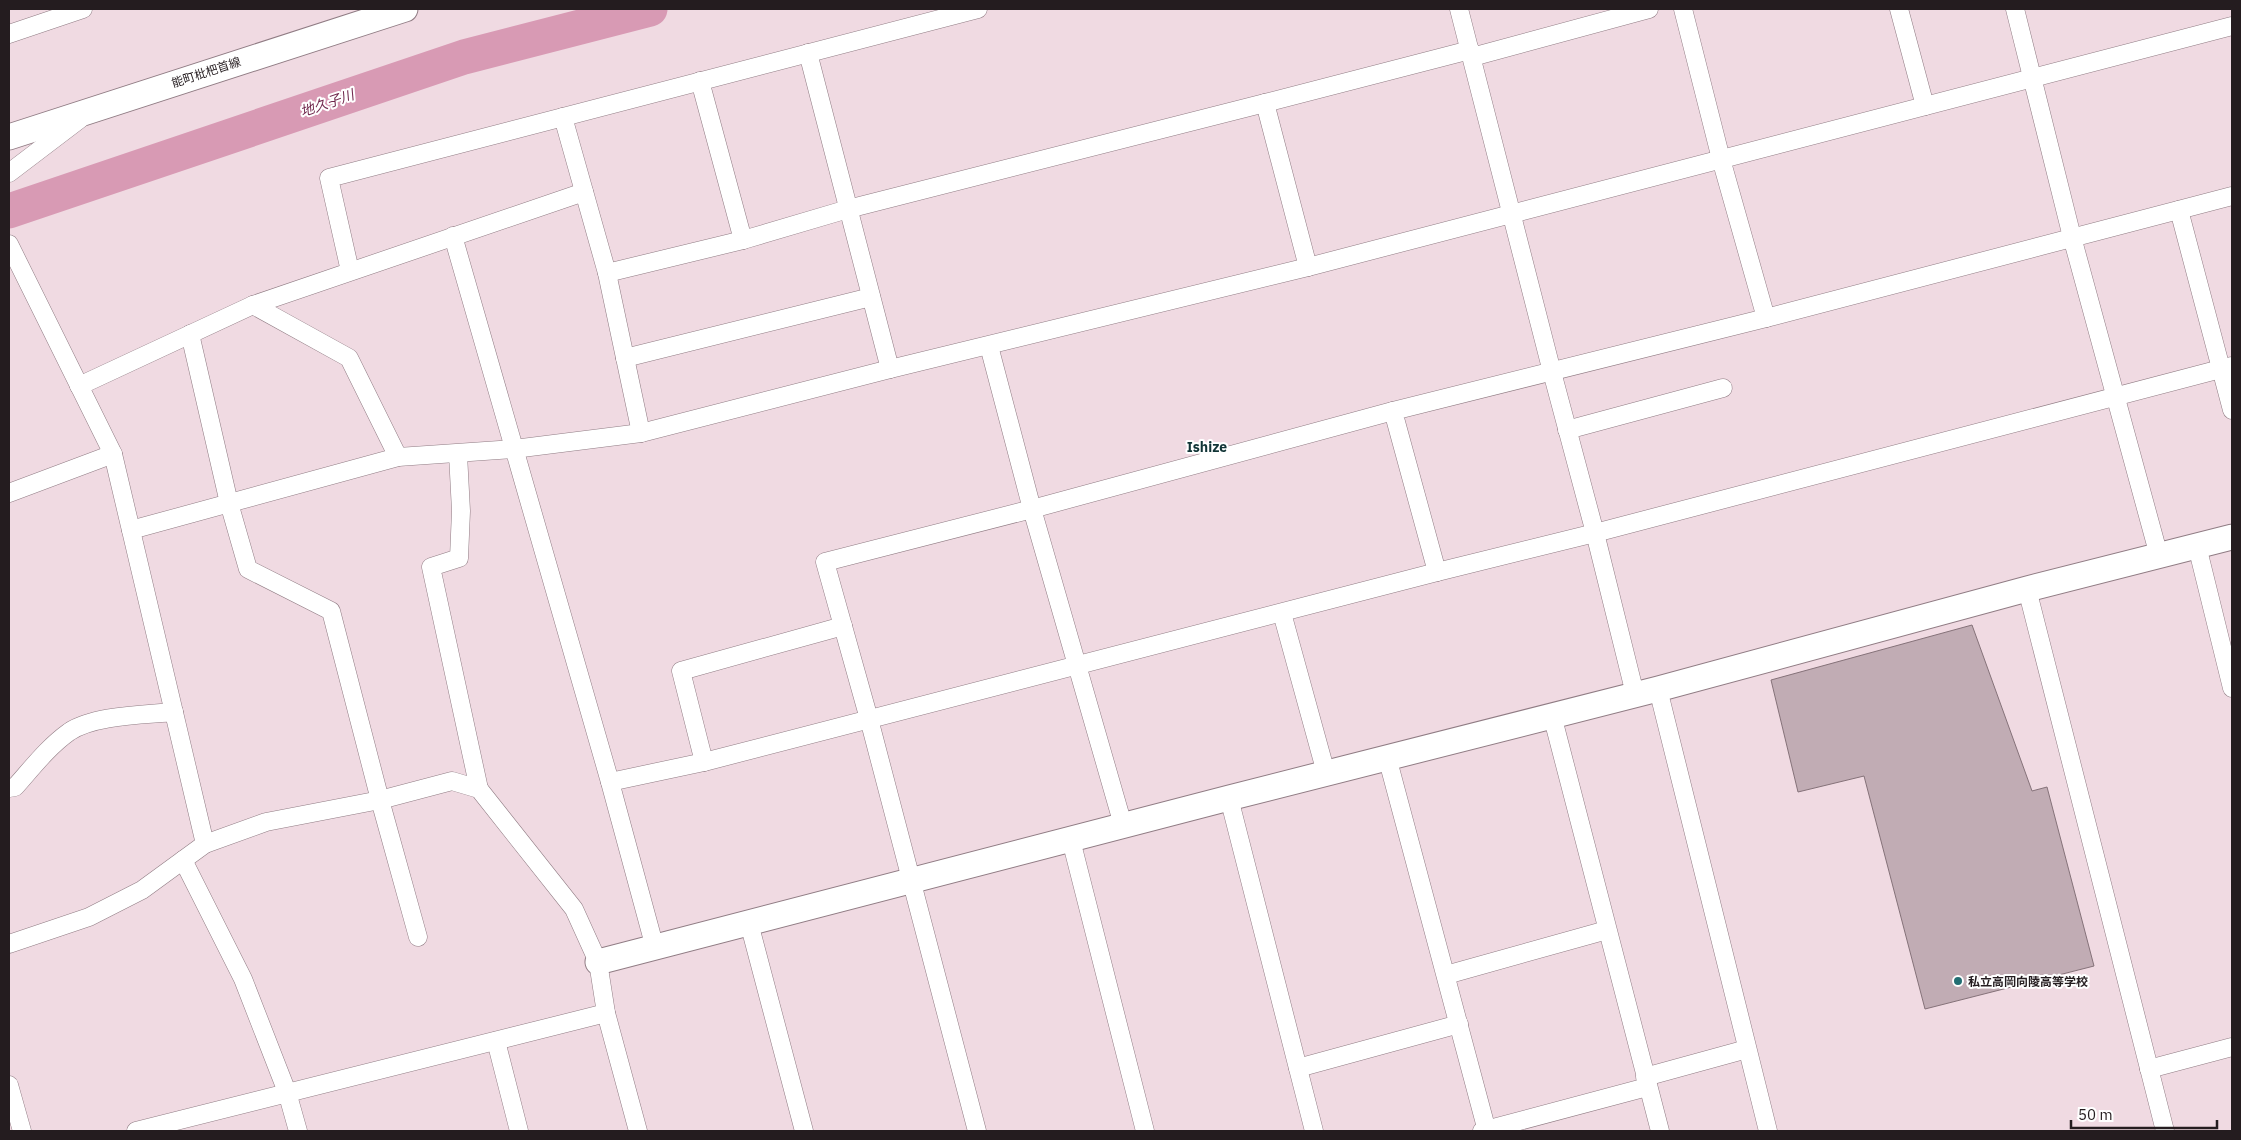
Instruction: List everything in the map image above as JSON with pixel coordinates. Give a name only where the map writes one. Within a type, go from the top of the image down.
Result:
[{"type":"street","points":[[9,34],[83,9]]},
{"type":"street","name":"能町枇杷首線","points":[[9,137],[405,9]]},
{"type":"street","points":[[350,271],[329,178],[978,9]]},
{"type":"street","points":[[1459,9],[1595,533],[1646,691],[1747,1049],[1768,1131]]},
{"type":"street","points":[[607,273],[743,240],[848,209],[1265,103],[1649,9]]},
{"type":"street","points":[[1683,9],[1721,159],[1766,318]]},
{"type":"street","points":[[1898,9],[1925,106]]},
{"type":"street","points":[[2015,9],[2072,237],[2117,396],[2159,556]]},
{"type":"street","points":[[131,530],[398,457],[514,449],[641,433],[890,369],[1308,267],[2232,26]]},
{"type":"street","points":[[808,53],[890,369]]},
{"type":"street","points":[[700,81],[743,240]]},
{"type":"street","points":[[1265,103],[1308,267]]},
{"type":"street","points":[[9,172],[94,108]]},
{"type":"street","points":[[562,117],[607,273],[641,433]]},
{"type":"street","points":[[79,386],[253,305],[584,192]]},
{"type":"street","points":[[977,1131],[826,562],[1032,509],[1393,411],[1766,318],[2232,196]]},
{"type":"street","points":[[2179,210],[2227,367],[2232,410]]},
{"type":"street","points":[[453,236],[610,782],[655,948]]},
{"type":"street","points":[[9,244],[113,454],[205,844]]},
{"type":"street","points":[[625,358],[871,297]]},
{"type":"street","points":[[253,305],[349,358],[398,457]]},
{"type":"street","points":[[190,334],[229,503],[248,569],[331,611],[418,937]]},
{"type":"street","points":[[989,346],[1032,509],[1123,825]]},
{"type":"street","points":[[610,782],[704,762],[1437,572],[1595,533],[2227,367]]},
{"type":"street","points":[[1567,430],[1723,388]]},
{"type":"street","points":[[1393,411],[1437,572]]},
{"type":"street","points":[[9,493],[113,454]]},
{"type":"street","points":[[458,454],[462,510],[459,558],[431,567],[479,789],[574,909],[598,962],[606,1013],[638,1131]]},
{"type":"street","points":[[598,962],[1646,691],[2027,589],[2232,537]]},
{"type":"street","points":[[2196,546],[2232,688]]},
{"type":"street","points":[[2027,589],[2165,1131]]},
{"type":"street","points":[[1282,613],[1326,773]]},
{"type":"street","points":[[704,762],[681,670],[843,626]]},
{"type":"street","points":[[9,788],[15,787],[49,748],[71,731],[110,718],[174,712]]},
{"type":"street","points":[[1552,715],[1660,1131]]},
{"type":"street","points":[[1387,757],[1459,1024],[1485,1131],[1747,1049]]},
{"type":"street","points":[[9,944],[89,917],[142,890],[205,844],[266,822],[380,800],[452,781],[479,789]]},
{"type":"street","points":[[1229,798],[1314,1131]]},
{"type":"street","points":[[1071,840],[1145,1131]]},
{"type":"street","points":[[183,860],[243,980],[287,1092],[298,1131]]},
{"type":"street","points":[[749,923],[804,1131]]},
{"type":"street","points":[[1446,975],[1607,930]]},
{"type":"street","points":[[136,1131],[606,1013]]},
{"type":"street","points":[[1298,1068],[1459,1024]]},
{"type":"street","points":[[496,1040],[519,1131]]},
{"type":"street","points":[[2149,1069],[2232,1047]]},
{"type":"street","points":[[9,1085],[22,1131]]},
{"type":"building","points":[[1972,625],[2032,791],[2047,787],[2094,966],[1925,1009],[1864,776],[1798,792],[1771,680]]},
{"type":"waterway","name":"地久子川","points":[[9,211],[464,57],[650,9]]},
{"type":"place","name":"私立高岡向陵高等学校","points":[[1958,981]]},
{"type":"district","name":"Ishize","points":[[1207,447]]}]
